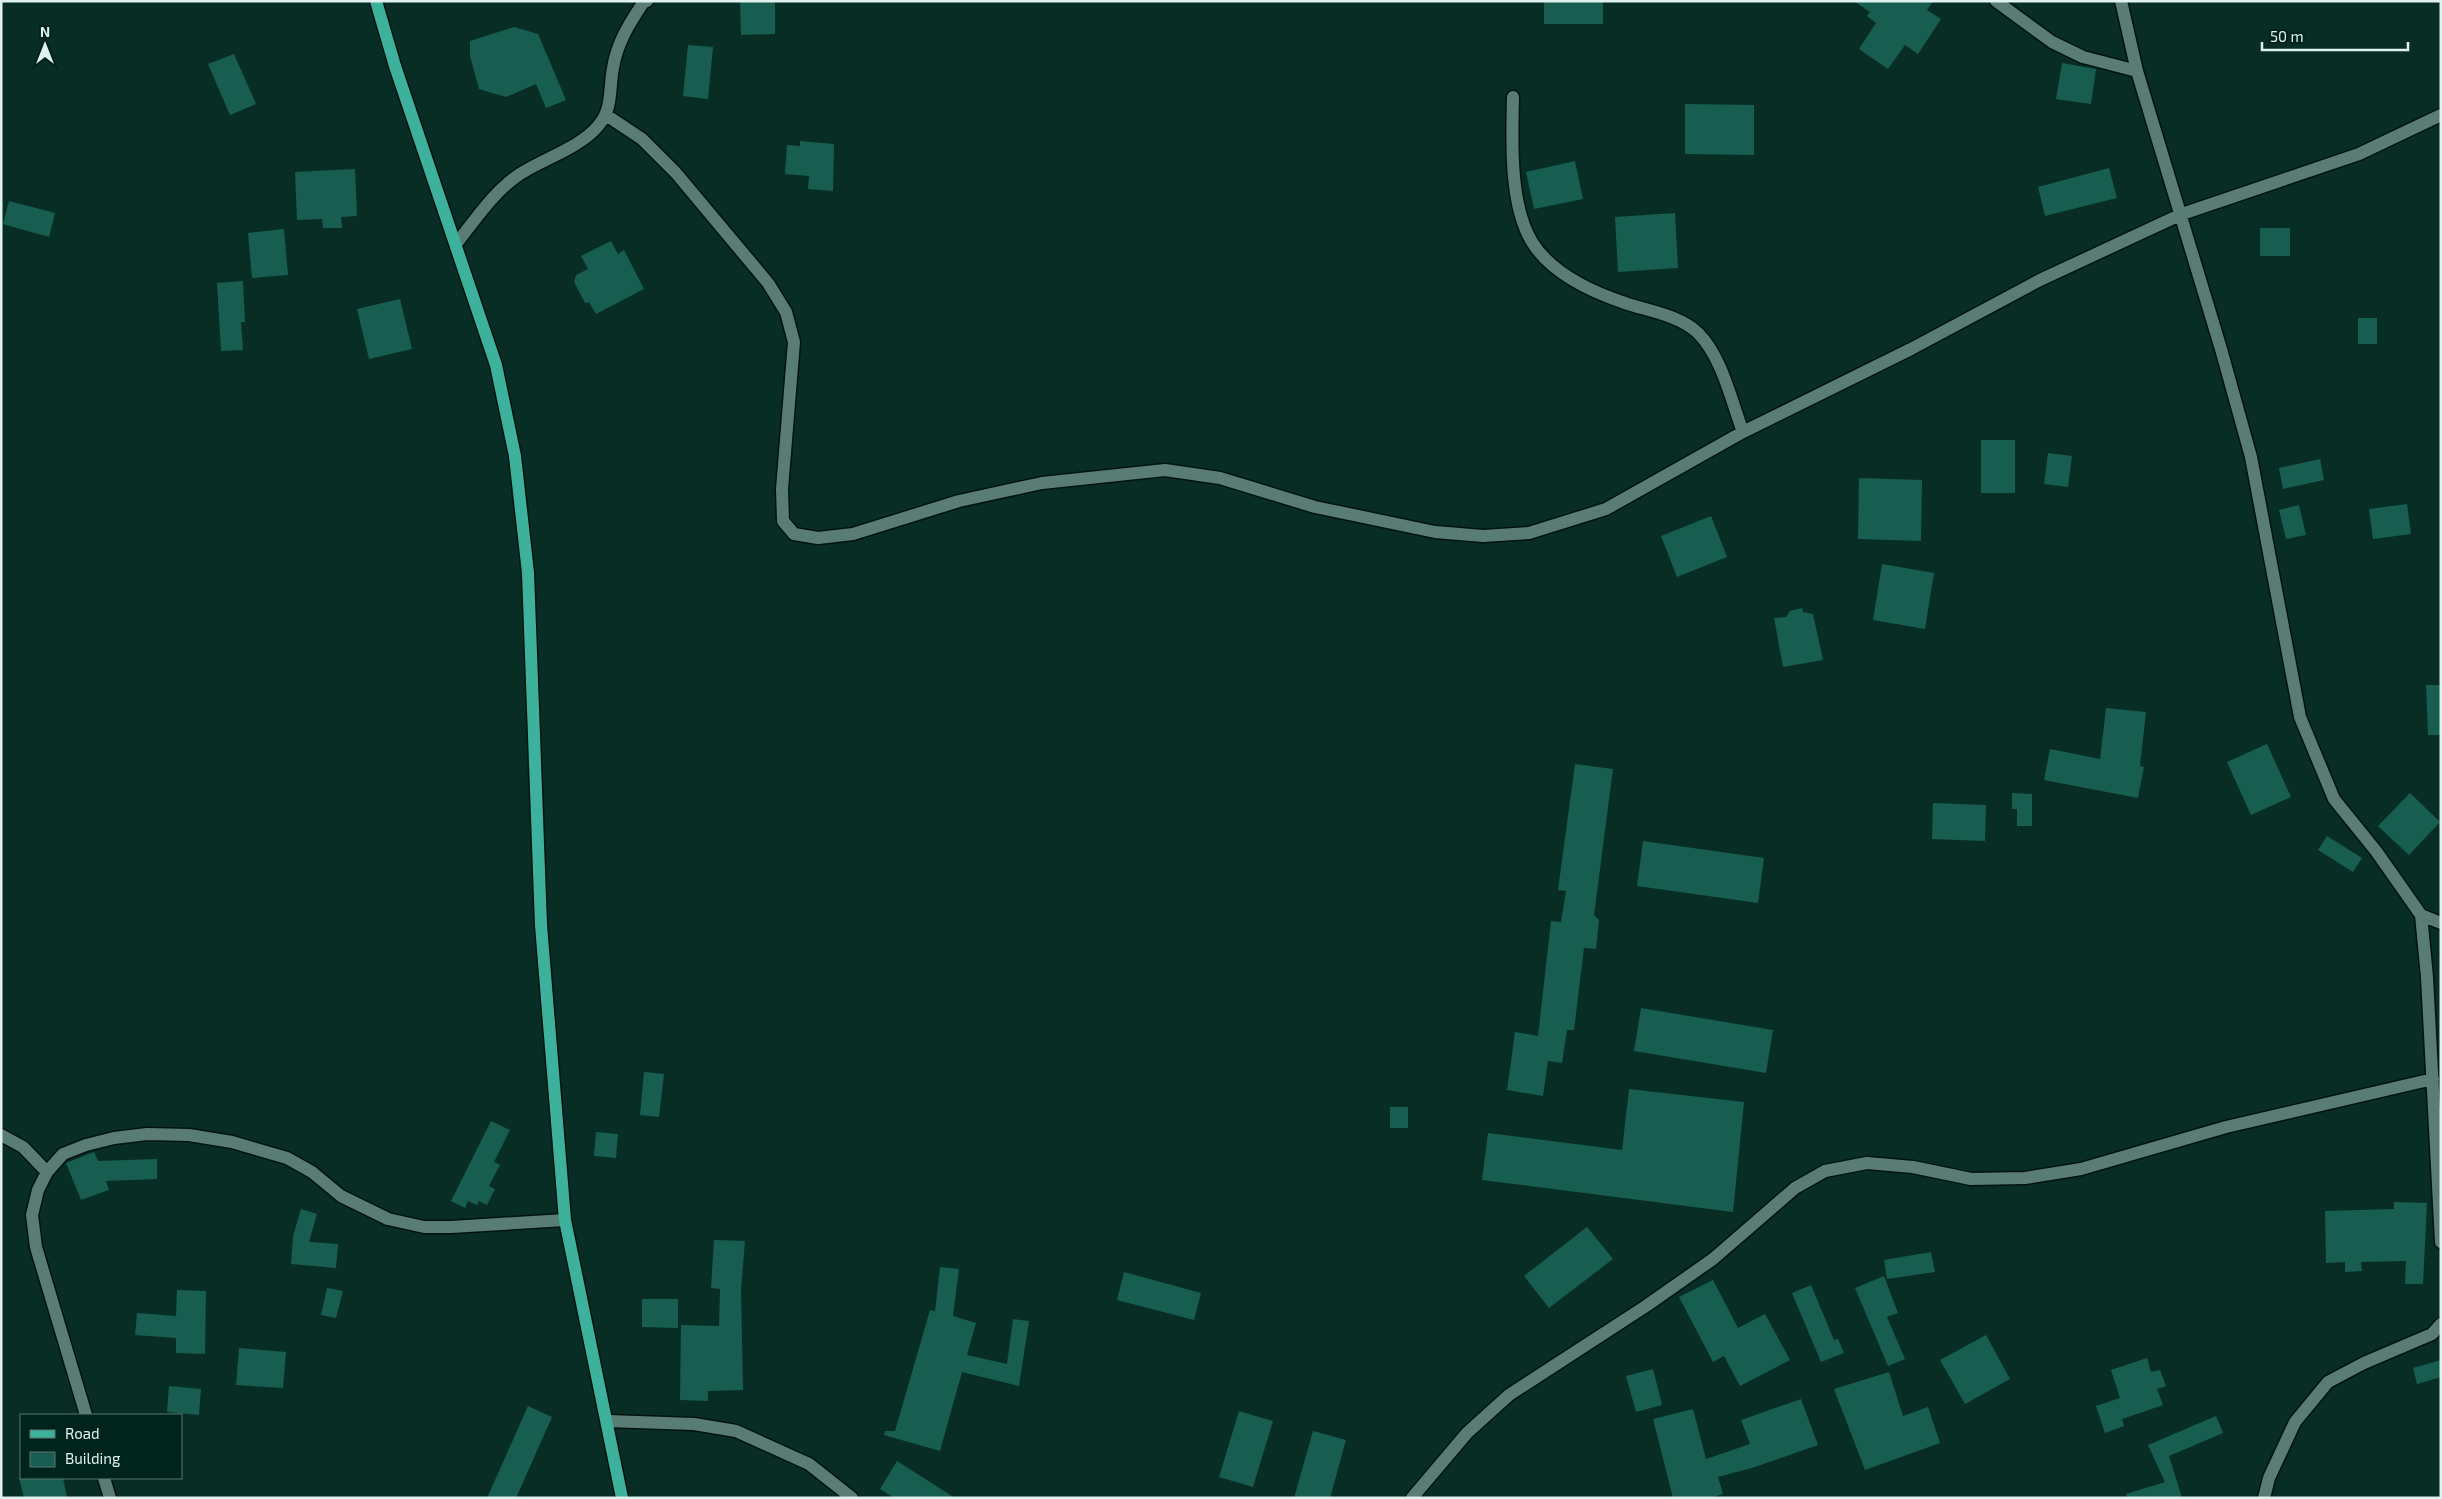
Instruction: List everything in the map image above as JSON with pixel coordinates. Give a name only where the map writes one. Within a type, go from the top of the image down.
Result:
[{"type":"main road","points":[[376,1],[395,66],[496,365],[515,456],[528,573],[541,924],[565,1220],[608,1421],[622,1498]]},
{"type":"street","points":[[456,244],[496,195],[520,174],[564,151],[597,128],[606,115],[610,102],[613,68],[622,34],[647,1]]},
{"type":"street","points":[[1996,1],[2052,42],[2083,57],[2138,71]]},
{"type":"street","points":[[2121,1],[2138,71],[2182,214],[2250,457],[2300,717],[2334,799],[2376,851],[2421,914],[2428,977],[2441,1242]]},
{"type":"street","points":[[1513,97],[1512,162],[1520,210],[1532,242],[1556,269],[1592,292],[1674,318],[1696,332],[1716,355],[1743,432]]},
{"type":"street","points":[[606,115],[642,139],[676,173],[768,283],[786,312],[794,342],[782,489],[784,521],[794,534],[818,538],[854,534],[959,501],[1042,483],[1166,470],[1220,478],[1315,507],[1435,532],[1483,536],[1529,533],[1606,509],[1743,432],[1911,349],[2040,280],[2182,214],[2359,154],[2441,115]]},
{"type":"street","points":[[2421,914],[2441,923]]},
{"type":"street","points":[[1412,1498],[1467,1433],[1509,1396],[1646,1306],[1713,1259],[1795,1188],[1826,1172],[1867,1163],[1913,1167],[1971,1179],[2025,1178],[2081,1169],[2226,1128],[2433,1079]]},
{"type":"street","points":[[86,1414],[36,1247],[32,1214],[38,1190],[47,1172],[63,1154],[86,1145],[148,1134],[189,1135],[232,1142],[287,1158],[312,1172],[341,1196],[388,1219],[424,1227],[565,1220]]},
{"type":"street","points":[[1,1135],[23,1147],[47,1172]]},
{"type":"street","points":[[2264,1498],[2269,1478],[2295,1422],[2328,1382],[2364,1363],[2432,1334],[2441,1324]]},
{"type":"street","points":[[608,1421],[694,1424],[736,1431],[809,1464],[852,1498]]},
{"type":"street","points":[[104,1479],[110,1498]]},
{"type":"building","points":[[740,1],[775,1],[775,34],[741,35]]},
{"type":"building","points":[[1544,1],[1603,1],[1603,24],[1544,24]]},
{"type":"building","points":[[1854,1],[1933,1],[1927,10],[1941,19],[1918,54],[1905,45],[1888,69],[1859,49],[1876,23],[1867,16],[1870,12]]},
{"type":"building","points":[[514,27],[538,34],[566,100],[546,108],[536,84],[506,97],[479,89],[470,56],[470,41]]},
{"type":"building","points":[[688,45],[713,47],[708,99],[683,96]]},
{"type":"building","points":[[234,54],[256,104],[230,115],[208,64]]},
{"type":"building","points":[[2062,63],[2096,69],[2091,104],[2056,99]]},
{"type":"building","points":[[1685,104],[1754,105],[1754,155],[1685,154]]},
{"type":"building","points":[[800,141],[834,144],[833,191],[808,189],[809,176],[785,174],[787,145],[800,146]]},
{"type":"building","points":[[1575,161],[1583,199],[1534,209],[1526,172]]},
{"type":"building","points":[[2109,168],[2117,198],[2045,216],[2038,187]]},
{"type":"building","points":[[355,169],[357,216],[341,217],[342,228],[323,228],[322,219],[297,220],[295,172]]},
{"type":"building","points":[[9,201],[55,213],[49,237],[3,224]]},
{"type":"building","points":[[1675,213],[1678,268],[1618,272],[1615,217]]},
{"type":"building","points":[[2260,228],[2290,228],[2290,256],[2260,256]]},
{"type":"building","points":[[284,229],[288,275],[252,278],[248,233]]},
{"type":"building","points":[[611,241],[618,254],[624,250],[644,289],[596,314],[589,302],[585,303],[574,282],[576,275],[588,269],[581,256]]},
{"type":"building","points":[[243,281],[245,322],[241,322],[243,350],[221,351],[217,283]]},
{"type":"building","points":[[400,299],[412,349],[369,359],[357,309]]},
{"type":"building","points":[[2358,318],[2377,318],[2377,344],[2358,344]]},
{"type":"building","points":[[1981,440],[2015,440],[2015,493],[1981,493]]},
{"type":"building","points":[[2048,453],[2072,456],[2068,487],[2044,484]]},
{"type":"building","points":[[2320,459],[2324,480],[2283,489],[2279,468]]},
{"type":"building","points":[[1859,478],[1922,480],[1921,541],[1858,539]]},
{"type":"building","points":[[2407,504],[2411,534],[2373,539],[2369,509]]},
{"type":"building","points":[[2299,505],[2306,535],[2286,539],[2279,510]]},
{"type":"building","points":[[1711,516],[1727,557],[1677,577],[1661,536]]},
{"type":"building","points":[[1882,564],[1934,573],[1925,629],[1873,620]]},
{"type":"building","points":[[1802,608],[1803,612],[1813,614],[1823,660],[1783,667],[1774,618],[1786,617],[1790,611]]},
{"type":"building","points":[[2426,685],[2441,685],[2441,735],[2428,735]]},
{"type":"building","points":[[2106,708],[2146,712],[2140,766],[2144,767],[2138,798],[2044,780],[2050,749],[2100,759]]},
{"type":"building","points":[[2267,744],[2291,797],[2251,815],[2227,762]]},
{"type":"building","points":[[1575,764],[1613,769],[1594,915],[1599,920],[1596,949],[1584,948],[1574,1030],[1567,1030],[1562,1063],[1548,1061],[1543,1096],[1507,1090],[1515,1032],[1538,1036],[1551,921],[1561,922],[1566,891],[1558,890]]},
{"type":"building","points":[[2012,793],[2032,794],[2032,826],[2017,826],[2017,809],[2012,809]]},
{"type":"building","points":[[2410,793],[2440,822],[2409,855],[2378,826]]},
{"type":"building","points":[[1933,803],[1986,805],[1985,841],[1932,839]]},
{"type":"building","points":[[2327,836],[2362,858],[2353,872],[2318,850]]},
{"type":"building","points":[[1643,841],[1764,858],[1758,903],[1637,886]]},
{"type":"building","points":[[1641,1008],[1773,1030],[1766,1073],[1634,1051]]},
{"type":"building","points":[[644,1072],[664,1074],[659,1117],[640,1115]]},
{"type":"building","points":[[1629,1089],[1744,1102],[1733,1212],[1482,1180],[1488,1133],[1622,1150]]},
{"type":"building","points":[[1390,1107],[1408,1107],[1408,1128],[1390,1128]]},
{"type":"building","points":[[491,1121],[510,1130],[494,1162],[500,1165],[489,1186],[495,1189],[487,1205],[479,1201],[477,1205],[468,1201],[465,1208],[451,1201]]},
{"type":"building","points":[[596,1132],[618,1134],[616,1158],[594,1156]]},
{"type":"building","points":[[94,1152],[98,1161],[157,1159],[157,1179],[106,1181],[109,1190],[81,1200],[66,1163]]},
{"type":"building","points":[[2394,1202],[2427,1203],[2423,1284],[2405,1284],[2406,1261],[2361,1262],[2362,1271],[2345,1272],[2345,1262],[2326,1263],[2325,1211],[2394,1209]]},
{"type":"building","points":[[301,1209],[317,1214],[309,1242],[338,1244],[336,1268],[291,1264],[293,1236]]},
{"type":"building","points":[[1587,1227],[1613,1259],[1549,1308],[1524,1276]]},
{"type":"building","points":[[714,1240],[745,1241],[741,1290],[743,1390],[708,1391],[708,1401],[680,1400],[681,1325],[719,1326],[720,1289],[711,1288]]},
{"type":"building","points":[[1931,1252],[1935,1272],[1887,1279],[1884,1260]]},
{"type":"building","points":[[940,1267],[959,1269],[953,1316],[976,1323],[967,1355],[1007,1364],[1013,1319],[1029,1321],[1019,1386],[962,1372],[940,1451],[884,1435],[885,1431],[895,1431],[930,1310],[935,1311]]},
{"type":"building","points":[[1124,1272],[1201,1293],[1194,1320],[1117,1300]]},
{"type":"building","points":[[1884,1276],[1898,1313],[1887,1317],[1905,1359],[1888,1366],[1855,1288]]},
{"type":"building","points":[[1713,1280],[1738,1328],[1765,1314],[1790,1360],[1740,1386],[1724,1356],[1713,1362],[1679,1297]]},
{"type":"building","points":[[1811,1285],[1834,1340],[1838,1339],[1844,1353],[1821,1362],[1792,1293]]},
{"type":"building","points":[[327,1288],[343,1291],[336,1318],[321,1315]]},
{"type":"building","points":[[177,1290],[206,1291],[205,1354],[176,1353],[176,1338],[135,1335],[137,1313],[176,1316]]},
{"type":"building","points":[[642,1299],[678,1299],[678,1328],[642,1327]]},
{"type":"building","points":[[1986,1335],[2010,1379],[1965,1404],[1940,1360]]},
{"type":"building","points":[[239,1348],[286,1352],[283,1388],[236,1385]]},
{"type":"building","points":[[2147,1358],[2151,1372],[2160,1370],[2166,1386],[2157,1389],[2163,1405],[2122,1419],[2124,1426],[2105,1433],[2096,1406],[2120,1398],[2111,1370]]},
{"type":"building","points":[[2441,1360],[2441,1377],[2417,1384],[2413,1368]]},
{"type":"building","points":[[1653,1369],[1662,1405],[1636,1412],[1626,1376]]},
{"type":"building","points":[[1889,1372],[1903,1416],[1928,1407],[1940,1443],[1865,1470],[1834,1389]]},
{"type":"building","points":[[169,1386],[201,1389],[199,1415],[167,1412]]},
{"type":"building","points":[[1801,1399],[1818,1445],[1755,1467],[1718,1477],[1723,1494],[1710,1498],[1673,1498],[1653,1419],[1693,1409],[1706,1459],[1750,1444],[1741,1420]]},
{"type":"building","points":[[528,1406],[552,1417],[516,1498],[487,1498]]},
{"type":"building","points":[[1239,1411],[1273,1421],[1253,1487],[1219,1477]]},
{"type":"building","points":[[2216,1416],[2223,1433],[2169,1456],[2182,1498],[2127,1498],[2126,1494],[2165,1482],[2148,1445]]},
{"type":"building","points":[[1313,1431],[1346,1440],[1330,1498],[1294,1498]]},
{"type":"building","points":[[897,1461],[955,1498],[894,1498],[880,1489]]},
{"type":"building","points":[[19,1478],[63,1479],[67,1498],[24,1498]]}]
